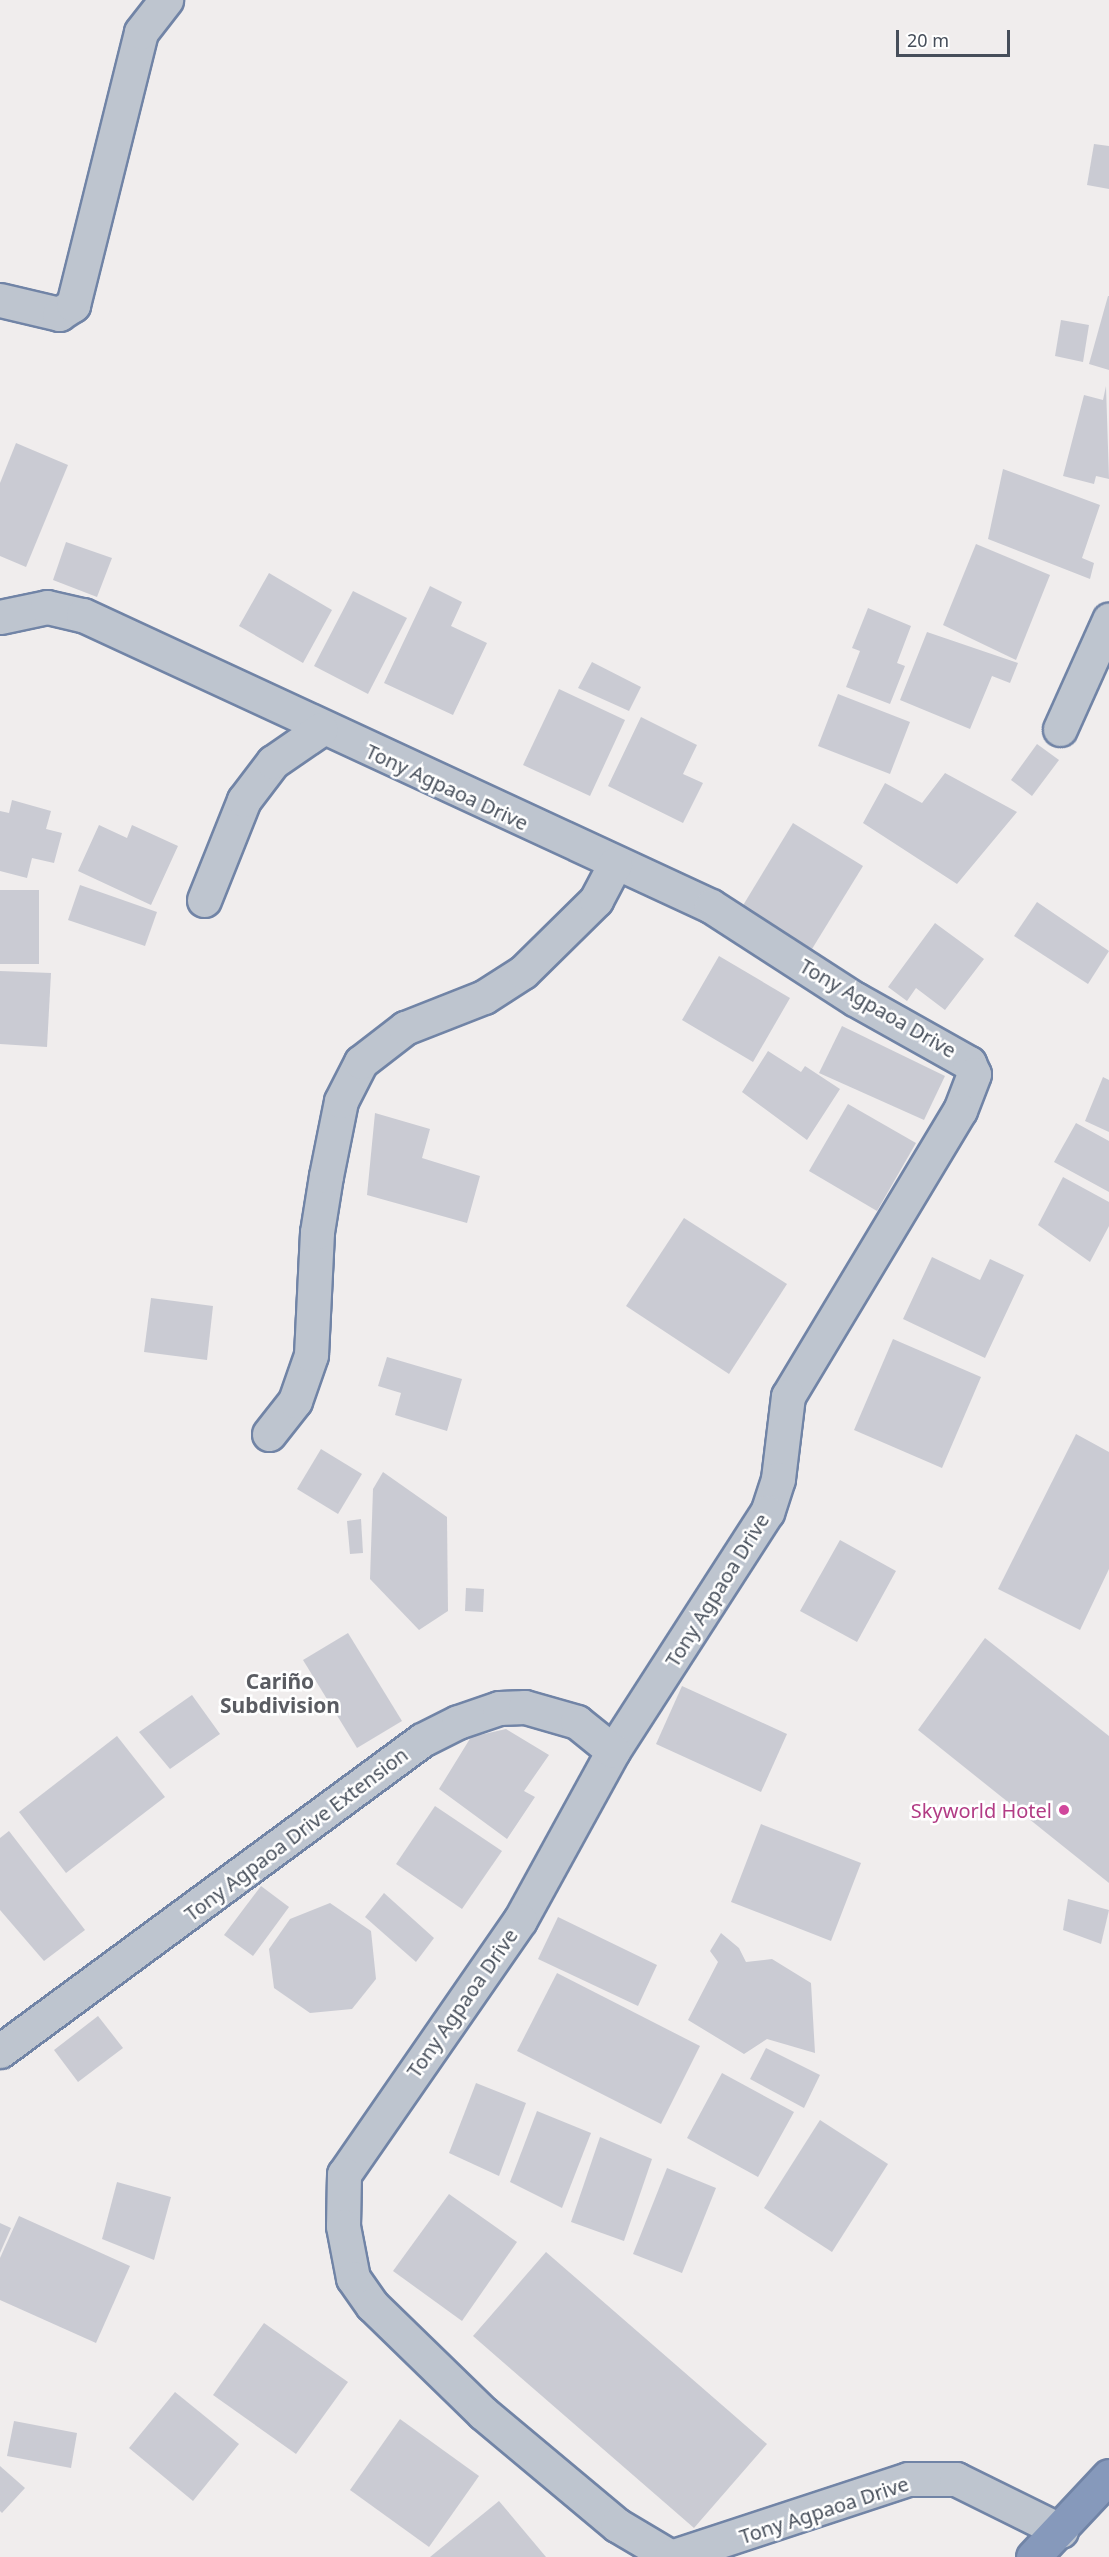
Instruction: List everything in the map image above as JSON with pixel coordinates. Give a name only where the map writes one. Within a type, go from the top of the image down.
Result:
[{"type":"highway","points":[[1032,2557],[1061,2531],[1109,2476]]},
{"type":"street","points":[[0,300],[59,314],[73,305],[141,33],[166,0]]},
{"type":"street","name":"Tony Agpaoa Drive","points":[[0,617],[47,607],[84,615],[321,729],[711,906],[855,999],[960,1054],[974,1074],[960,1110],[934,1156],[788,1396],[778,1479],[767,1512],[613,1751],[520,1920],[344,2174],[345,2256],[353,2278],[372,2305],[483,2413],[617,2525],[671,2557],[908,2479],[956,2479],[1061,2531]]},
{"type":"street","points":[[1060,729],[1109,620]]},
{"type":"street","points":[[204,900],[244,800],[273,762],[321,729]]},
{"type":"street","points":[[269,1434],[295,1401],[309,1364],[317,1232],[326,1176],[341,1101],[361,1062],[405,1028],[484,997],[523,972],[596,900],[615,864]]},
{"type":"street","name":"Tony Agpaoa Drive Extension","points":[[0,2051],[422,1740],[458,1722],[500,1708],[525,1707],[577,1722],[613,1751]]},
{"type":"building","points":[[1094,144],[1109,146],[1109,189],[1087,185]]},
{"type":"building","points":[[1109,296],[1109,370],[1089,364]]},
{"type":"building","points":[[1061,320],[1089,325],[1083,362],[1055,356]]},
{"type":"building","points":[[1106,386],[1109,479],[1096,476],[1094,484],[1063,476],[1084,395],[1103,400]]},
{"type":"building","points":[[16,443],[68,465],[26,567],[0,556],[0,483]]},
{"type":"building","points":[[1003,469],[1100,505],[1082,558],[1094,563],[1090,579],[988,539]]},
{"type":"building","points":[[66,542],[112,558],[97,597],[53,580]]},
{"type":"building","points":[[976,544],[1050,575],[1016,660],[943,625]]},
{"type":"building","points":[[269,573],[332,610],[303,663],[239,626]]},
{"type":"building","points":[[430,586],[462,602],[451,626],[487,643],[453,715],[384,683]]},
{"type":"building","points":[[353,591],[407,618],[368,694],[314,666]]},
{"type":"building","points":[[868,608],[911,626],[897,663],[905,666],[890,704],[846,687],[860,651],[852,648]]},
{"type":"building","points":[[927,632],[1018,663],[1010,683],[992,676],[970,729],[900,700]]},
{"type":"building","points":[[592,662],[641,687],[629,711],[578,688]]},
{"type":"building","points":[[559,689],[625,720],[590,796],[523,765]]},
{"type":"building","points":[[838,694],[910,722],[890,774],[818,746]]},
{"type":"building","points":[[641,717],[697,745],[683,774],[703,783],[683,823],[608,786]]},
{"type":"building","points":[[1037,744],[1059,760],[1032,796],[1011,780]]},
{"type":"building","points":[[945,773],[1017,812],[957,884],[863,823],[885,783],[922,803]]},
{"type":"building","points":[[12,800],[51,811],[46,829],[62,833],[54,863],[32,858],[27,878],[0,871],[0,811],[9,813]]},
{"type":"building","points":[[793,823],[863,866],[812,949],[742,907]]},
{"type":"building","points":[[99,825],[127,838],[132,825],[178,846],[151,905],[78,871]]},
{"type":"building","points":[[80,885],[157,912],[145,946],[68,920]]},
{"type":"building","points":[[0,890],[39,890],[39,964],[0,964]]},
{"type":"building","points":[[1037,902],[1109,951],[1088,984],[1014,936]]},
{"type":"building","points":[[935,923],[984,959],[945,1010],[916,988],[907,1001],[888,987]]},
{"type":"building","points":[[719,956],[790,998],[753,1062],[682,1020]]},
{"type":"building","points":[[0,971],[51,973],[47,1047],[0,1044]]},
{"type":"building","points":[[842,1026],[945,1076],[924,1120],[819,1073]]},
{"type":"building","points":[[768,1051],[801,1072],[805,1066],[840,1089],[807,1140],[742,1092]]},
{"type":"building","points":[[1103,1077],[1109,1080],[1109,1132],[1085,1121]]},
{"type":"building","points":[[848,1104],[916,1143],[877,1211],[809,1171]]},
{"type":"building","points":[[375,1113],[430,1129],[422,1158],[480,1176],[467,1223],[367,1195]]},
{"type":"building","points":[[1076,1123],[1109,1141],[1109,1192],[1054,1162]]},
{"type":"building","points":[[1063,1177],[1109,1202],[1109,1226],[1090,1262],[1038,1225]]},
{"type":"building","points":[[684,1218],[787,1284],[729,1374],[626,1306]]},
{"type":"building","points":[[932,1257],[980,1280],[990,1259],[1024,1275],[985,1358],[903,1319]]},
{"type":"building","points":[[151,1298],[213,1306],[207,1360],[144,1352]]},
{"type":"building","points":[[893,1339],[981,1377],[942,1468],[854,1430]]},
{"type":"building","points":[[387,1357],[462,1379],[447,1431],[395,1415],[401,1393],[378,1386]]},
{"type":"building","points":[[1076,1434],[1109,1452],[1109,1569],[1080,1630],[998,1589]]},
{"type":"building","points":[[321,1449],[362,1474],[338,1514],[297,1489]]},
{"type":"building","points":[[383,1472],[447,1517],[448,1611],[419,1630],[370,1579],[373,1489]]},
{"type":"building","points":[[361,1519],[363,1553],[350,1554],[347,1521]]},
{"type":"building","points":[[840,1540],[896,1571],[857,1642],[800,1611]]},
{"type":"building","points":[[466,1588],[484,1589],[483,1612],[465,1611]]},
{"type":"building","points":[[348,1633],[402,1721],[357,1748],[303,1660]]},
{"type":"building","name":"Skyworld Hotel","points":[[985,1638],[1109,1736],[1109,1883],[918,1730]]},
{"type":"building","points":[[682,1686],[787,1734],[761,1792],[656,1744]]},
{"type":"building","points":[[192,1695],[220,1734],[170,1769],[139,1732]]},
{"type":"building","points":[[506,1729],[549,1755],[524,1791],[535,1797],[507,1839],[439,1789],[471,1737]]},
{"type":"building","points":[[117,1736],[165,1797],[66,1873],[19,1812]]},
{"type":"building","points":[[435,1806],[502,1851],[462,1909],[396,1864]]},
{"type":"building","points":[[761,1824],[861,1863],[831,1941],[731,1902]]},
{"type":"building","points":[[9,1831],[85,1930],[44,1961],[0,1910],[0,1838]]},
{"type":"building","points":[[261,1886],[289,1907],[253,1956],[224,1935]]},
{"type":"building","points":[[384,1893],[434,1938],[416,1962],[365,1917]]},
{"type":"building","points":[[1068,1899],[1109,1910],[1101,1944],[1063,1930]]},
{"type":"building","points":[[330,1903],[371,1931],[376,1979],[352,2009],[310,2013],[274,1988],[269,1949],[290,1919]]},
{"type":"building","points":[[558,1917],[657,1965],[638,2006],[538,1959]]},
{"type":"building","points":[[721,1933],[739,1948],[746,1962],[772,1959],[811,1983],[815,2053],[767,2039],[744,2054],[688,2020],[718,1962],[710,1951]]},
{"type":"building","points":[[557,1973],[700,2046],[661,2124],[517,2051]]},
{"type":"building","points":[[98,2016],[123,2048],[78,2082],[54,2050]]},
{"type":"building","points":[[766,2048],[820,2075],[804,2108],[750,2079]]},
{"type":"building","points":[[722,2073],[794,2112],[758,2177],[687,2138]]},
{"type":"building","points":[[476,2083],[526,2103],[499,2176],[449,2153]]},
{"type":"building","points":[[537,2111],[591,2133],[562,2208],[510,2182]]},
{"type":"building","points":[[820,2120],[888,2164],[832,2252],[764,2208]]},
{"type":"building","points":[[600,2137],[652,2159],[624,2241],[571,2222]]},
{"type":"building","points":[[667,2168],[716,2188],[682,2273],[633,2254]]},
{"type":"building","points":[[117,2182],[171,2197],[154,2260],[102,2239]]},
{"type":"building","points":[[449,2194],[517,2242],[462,2321],[393,2271]]},
{"type":"building","points":[[19,2216],[130,2266],[96,2343],[0,2300],[0,2258]]},
{"type":"building","points":[[0,2223],[11,2228],[0,2253]]},
{"type":"building","points":[[546,2252],[767,2444],[694,2528],[473,2336]]},
{"type":"building","points":[[264,2323],[348,2382],[296,2454],[213,2395]]},
{"type":"building","points":[[175,2392],[239,2444],[193,2501],[129,2448]]},
{"type":"building","points":[[400,2419],[479,2476],[429,2547],[350,2490]]},
{"type":"building","points":[[14,2421],[77,2433],[71,2468],[7,2456]]},
{"type":"building","points":[[0,2466],[25,2488],[2,2513],[0,2511]]},
{"type":"building","points":[[499,2501],[546,2557],[430,2557]]},
{"type":"place","name":"Skyworld Hotel","points":[[1064,1810]]},
{"type":"district","name":"Cariño Subdivision","points":[[280,1693]]}]
